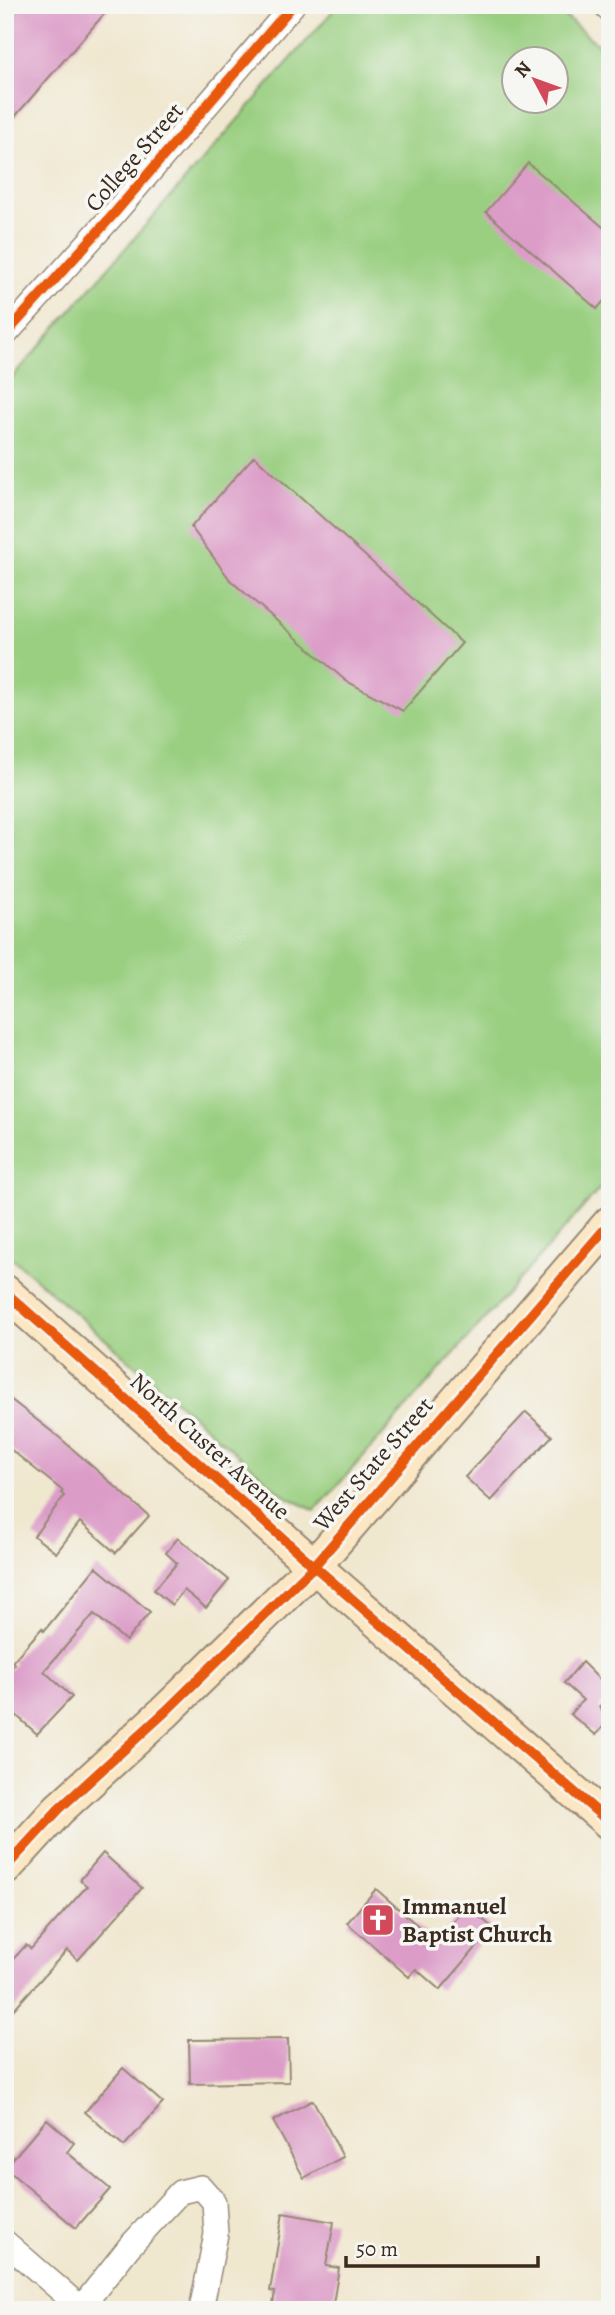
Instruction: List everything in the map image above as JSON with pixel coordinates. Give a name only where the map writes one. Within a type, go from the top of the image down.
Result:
[{"type":"street","name":"College Street","points":[[5,335],[112,216],[293,5]]},
{"type":"street","points":[[605,5],[610,10]]},
{"type":"street","name":"West State Street","points":[[9,1856],[166,1710],[314,1566],[610,1223]]},
{"type":"street","name":"North Custer Avenue","points":[[5,1292],[314,1566],[610,1823]]},
{"type":"street","points":[[5,2242],[82,2309],[129,2247],[180,2192],[201,2187],[214,2202],[216,2234],[201,2310]]},
{"type":"green space","points":[[338,5],[552,5],[610,55],[610,1177],[315,1511],[285,1496],[5,1252],[5,386]]},
{"type":"building","points":[[5,5],[112,5],[5,128]]},
{"type":"building","points":[[528,163],[610,233],[610,294],[597,309],[486,212]]},
{"type":"building","points":[[254,456],[462,643],[403,711],[346,681],[231,581],[191,527]]},
{"type":"building","points":[[5,1395],[60,1438],[149,1516],[116,1553],[80,1522],[56,1553],[34,1536],[64,1496],[61,1493],[63,1491],[5,1445]]},
{"type":"building","points":[[526,1412],[552,1436],[491,1501],[465,1477]]},
{"type":"building","points":[[178,1538],[229,1580],[206,1608],[184,1590],[172,1605],[154,1590],[177,1563],[166,1553]]},
{"type":"building","points":[[96,1567],[150,1612],[126,1641],[94,1614],[44,1671],[72,1697],[37,1734],[5,1705],[5,1675],[15,1664],[12,1662],[42,1628],[44,1631]]},
{"type":"building","points":[[582,1662],[610,1690],[610,1694],[599,1707],[610,1719],[596,1735],[570,1714],[583,1700],[564,1683]]},
{"type":"building","points":[[103,1853],[142,1888],[78,1960],[67,1950],[5,2019],[5,1968],[26,1945],[31,1949],[87,1886],[80,1880]]},
{"type":"building","points":[[376,1889],[436,1942],[467,1906],[493,1928],[440,1990],[416,1969],[409,1977],[347,1923]]},
{"type":"building","points":[[288,2039],[289,2082],[190,2084],[189,2040]]},
{"type":"building","points":[[123,2068],[163,2103],[124,2146],[85,2112]]},
{"type":"building","points":[[313,2100],[343,2157],[304,2178],[273,2121]]},
{"type":"building","points":[[47,2119],[74,2143],[67,2152],[110,2189],[76,2228],[5,2168]]},
{"type":"building","points":[[283,2213],[334,2222],[326,2266],[339,2268],[332,2310],[272,2310],[275,2292],[270,2291]]},
{"type":"cycle path","points":[[5,335],[112,216],[293,5]]},
{"type":"cycle path","points":[[5,1868],[59,1809],[166,1711],[314,1566],[610,1223]]},
{"type":"cycle path","points":[[5,1292],[314,1566],[610,1823]]},
{"type":"place","name":"Immanuel Baptist Church","points":[[378,1920]]}]
